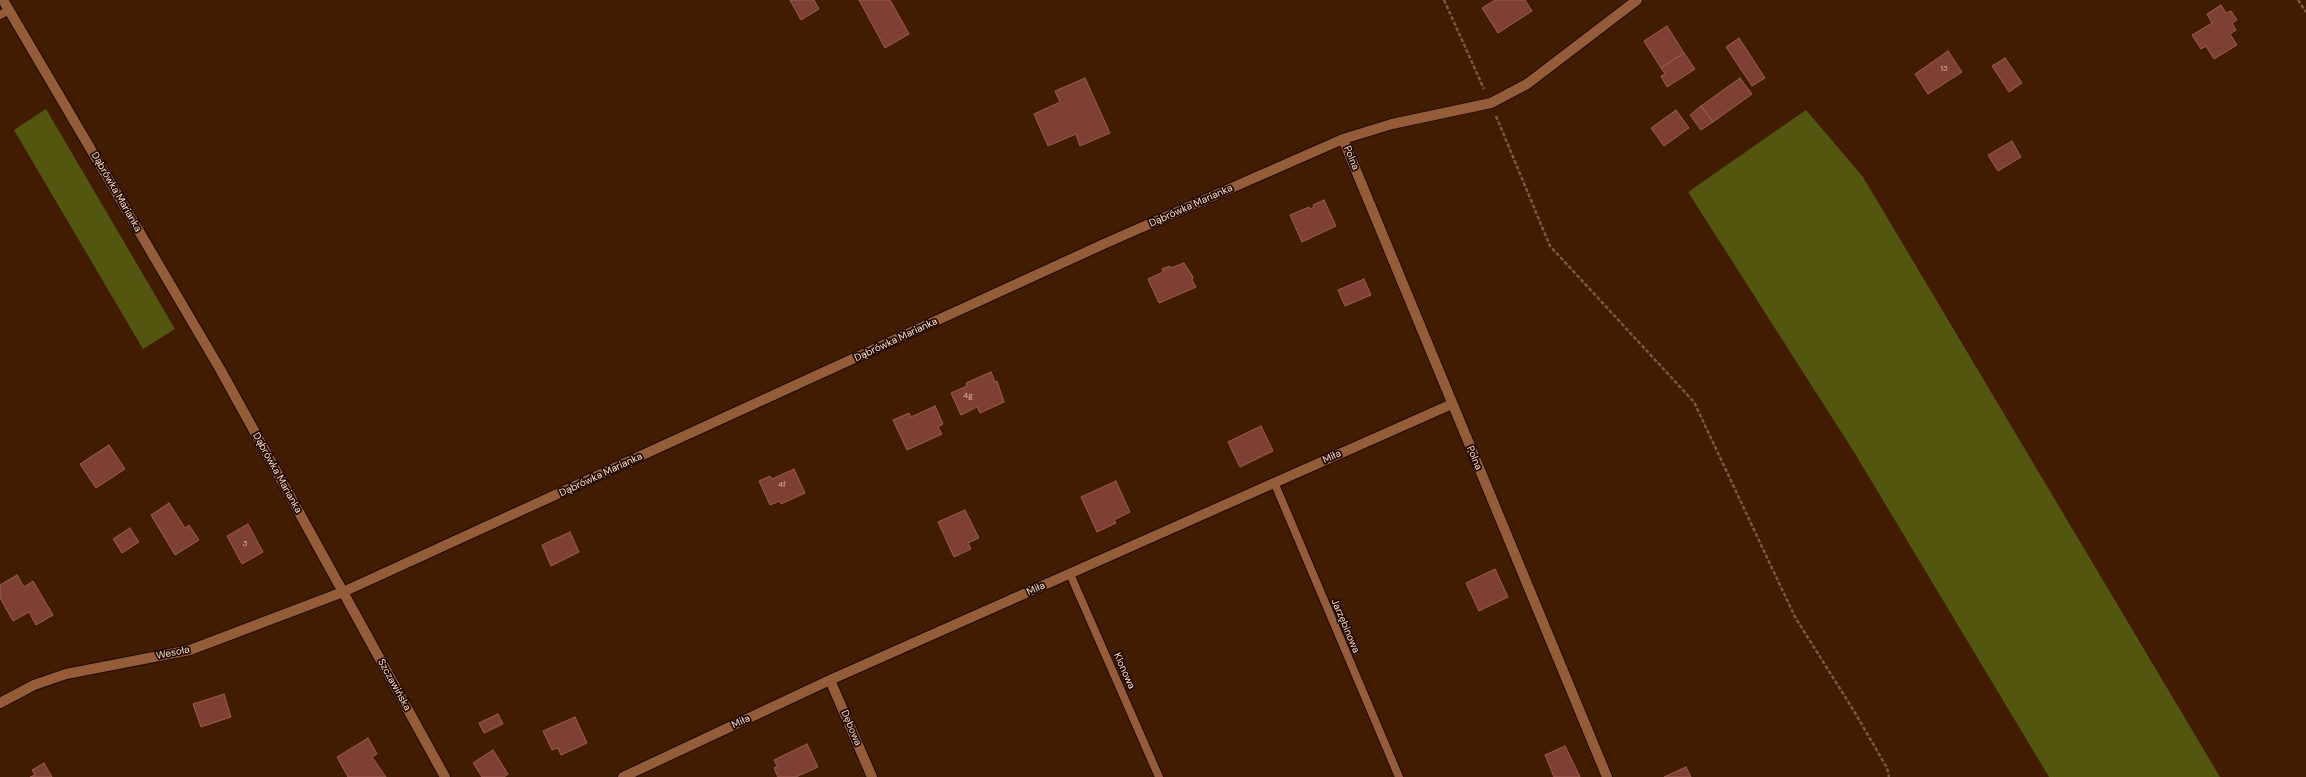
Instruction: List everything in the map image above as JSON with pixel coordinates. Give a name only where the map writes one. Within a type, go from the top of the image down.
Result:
[{"type":"street","name":"Dąbrówka Marianka","points":[[3,0],[4,13],[220,369],[343,592],[1099,247],[1342,139],[1392,124],[1491,103],[1527,84],[1637,0]]},
{"type":"street","name":"Polna","points":[[1342,139],[1607,777]]},
{"type":"street","name":"Miła","points":[[623,777],[830,680],[1452,404]]},
{"type":"street","name":"Wesoła","points":[[0,703],[34,685],[66,674],[190,650],[343,592]]},
{"type":"street","name":"Szczawińska","points":[[343,592],[445,777]]},
{"type":"street","name":"Dębowa","points":[[830,680],[872,777]]},
{"type":"lane","name":"Jarzębinowa","points":[[1274,482],[1399,777]]},
{"type":"lane","name":"Klonowa","points":[[1070,574],[1159,777]]},
{"type":"path","points":[[1444,0],[1491,103],[1550,246],[1694,402],[1794,617],[1854,710],[1887,768],[1889,777]]},
{"type":"path","points":[[2298,0],[2306,12]]},
{"type":"shaded area","points":[[46,109],[175,329],[143,349],[14,130]]},
{"type":"shaded area","points":[[1806,110],[1863,177],[2220,777],[2049,777],[1854,452],[1688,192]]},
{"type":"building","points":[[790,0],[814,0],[819,9],[801,20]]},
{"type":"building","points":[[859,0],[890,0],[909,34],[885,48]]},
{"type":"building","points":[[1495,0],[1525,0],[1532,11],[1498,33],[1482,8]]},
{"type":"building","points":[[2221,5],[2226,13],[2231,11],[2237,20],[2232,23],[2236,30],[2230,34],[2237,45],[2214,59],[2206,46],[2201,49],[2192,35],[2212,23],[2207,14]]},
{"type":"building","points":[[1667,26],[1684,53],[1661,68],[1644,41]]},
{"type":"building","points":[[1739,38],[1765,78],[1752,86],[1726,47]]},
{"type":"building","points":[[1948,51],[1962,72],[1928,94],[1915,74]]},
{"type":"building","points":[[1684,53],[1695,69],[1667,87],[1661,76],[1665,74],[1661,68]]},
{"type":"building","points":[[2005,58],[2022,83],[2009,92],[1992,66]]},
{"type":"building","points":[[1085,78],[1110,133],[1080,146],[1076,134],[1048,146],[1034,114],[1060,102],[1055,91]]},
{"type":"building","points":[[1740,78],[1752,94],[1713,122],[1701,106]]},
{"type":"building","points":[[1701,106],[1713,122],[1701,130],[1690,115]]},
{"type":"building","points":[[1676,110],[1689,128],[1664,146],[1651,128]]},
{"type":"building","points":[[2012,141],[2021,157],[1998,171],[1988,155]]},
{"type":"building","points":[[1324,200],[1336,226],[1302,242],[1290,215],[1309,207],[1310,209],[1314,207],[1313,205]]},
{"type":"building","points":[[1184,263],[1193,277],[1192,280],[1196,287],[1159,303],[1148,279],[1163,272],[1162,269],[1170,266],[1171,268]]},
{"type":"building","points":[[1364,279],[1371,295],[1345,306],[1338,290]]},
{"type":"building","points":[[991,372],[995,382],[997,381],[1004,402],[980,413],[977,407],[961,415],[951,393],[967,386],[966,383]]},
{"type":"building","points":[[935,406],[943,424],[938,427],[942,434],[907,450],[893,420],[909,413],[911,417]]},
{"type":"building","points":[[1261,426],[1273,451],[1240,467],[1228,442]]},
{"type":"building","points":[[109,445],[125,469],[96,488],[80,464]]},
{"type":"building","points":[[794,469],[805,493],[781,504],[780,501],[770,505],[759,481],[770,476],[772,479]]},
{"type":"building","points":[[1116,481],[1130,512],[1114,520],[1116,523],[1097,532],[1081,497]]},
{"type":"building","points":[[169,503],[185,528],[189,525],[199,540],[175,555],[151,515]]},
{"type":"building","points":[[965,510],[979,538],[968,543],[971,549],[954,557],[938,522]]},
{"type":"building","points":[[248,524],[263,552],[242,564],[227,536]]},
{"type":"building","points":[[130,528],[139,542],[122,553],[113,539]]},
{"type":"building","points":[[570,532],[579,552],[551,566],[542,545]]},
{"type":"building","points":[[1495,569],[1508,597],[1479,611],[1466,583]]},
{"type":"building","points":[[17,575],[24,587],[33,581],[53,615],[36,625],[29,612],[13,621],[0,598],[0,585]]},
{"type":"building","points":[[224,694],[231,717],[201,727],[193,704]]},
{"type":"building","points":[[498,714],[503,724],[484,733],[479,723]]},
{"type":"building","points":[[575,717],[587,743],[561,755],[558,748],[552,750],[543,731]]},
{"type":"building","points":[[368,738],[377,754],[372,757],[386,777],[348,777],[337,757]]},
{"type":"building","points":[[807,744],[818,767],[796,777],[778,777],[774,768],[777,766],[774,760]]},
{"type":"building","points":[[1565,746],[1580,777],[1554,777],[1545,755]]},
{"type":"building","points":[[493,750],[508,774],[504,777],[482,777],[473,763]]},
{"type":"building","points":[[44,763],[52,777],[30,777],[35,775],[32,770]]},
{"type":"building","points":[[1686,767],[1691,777],[1664,777]]}]
